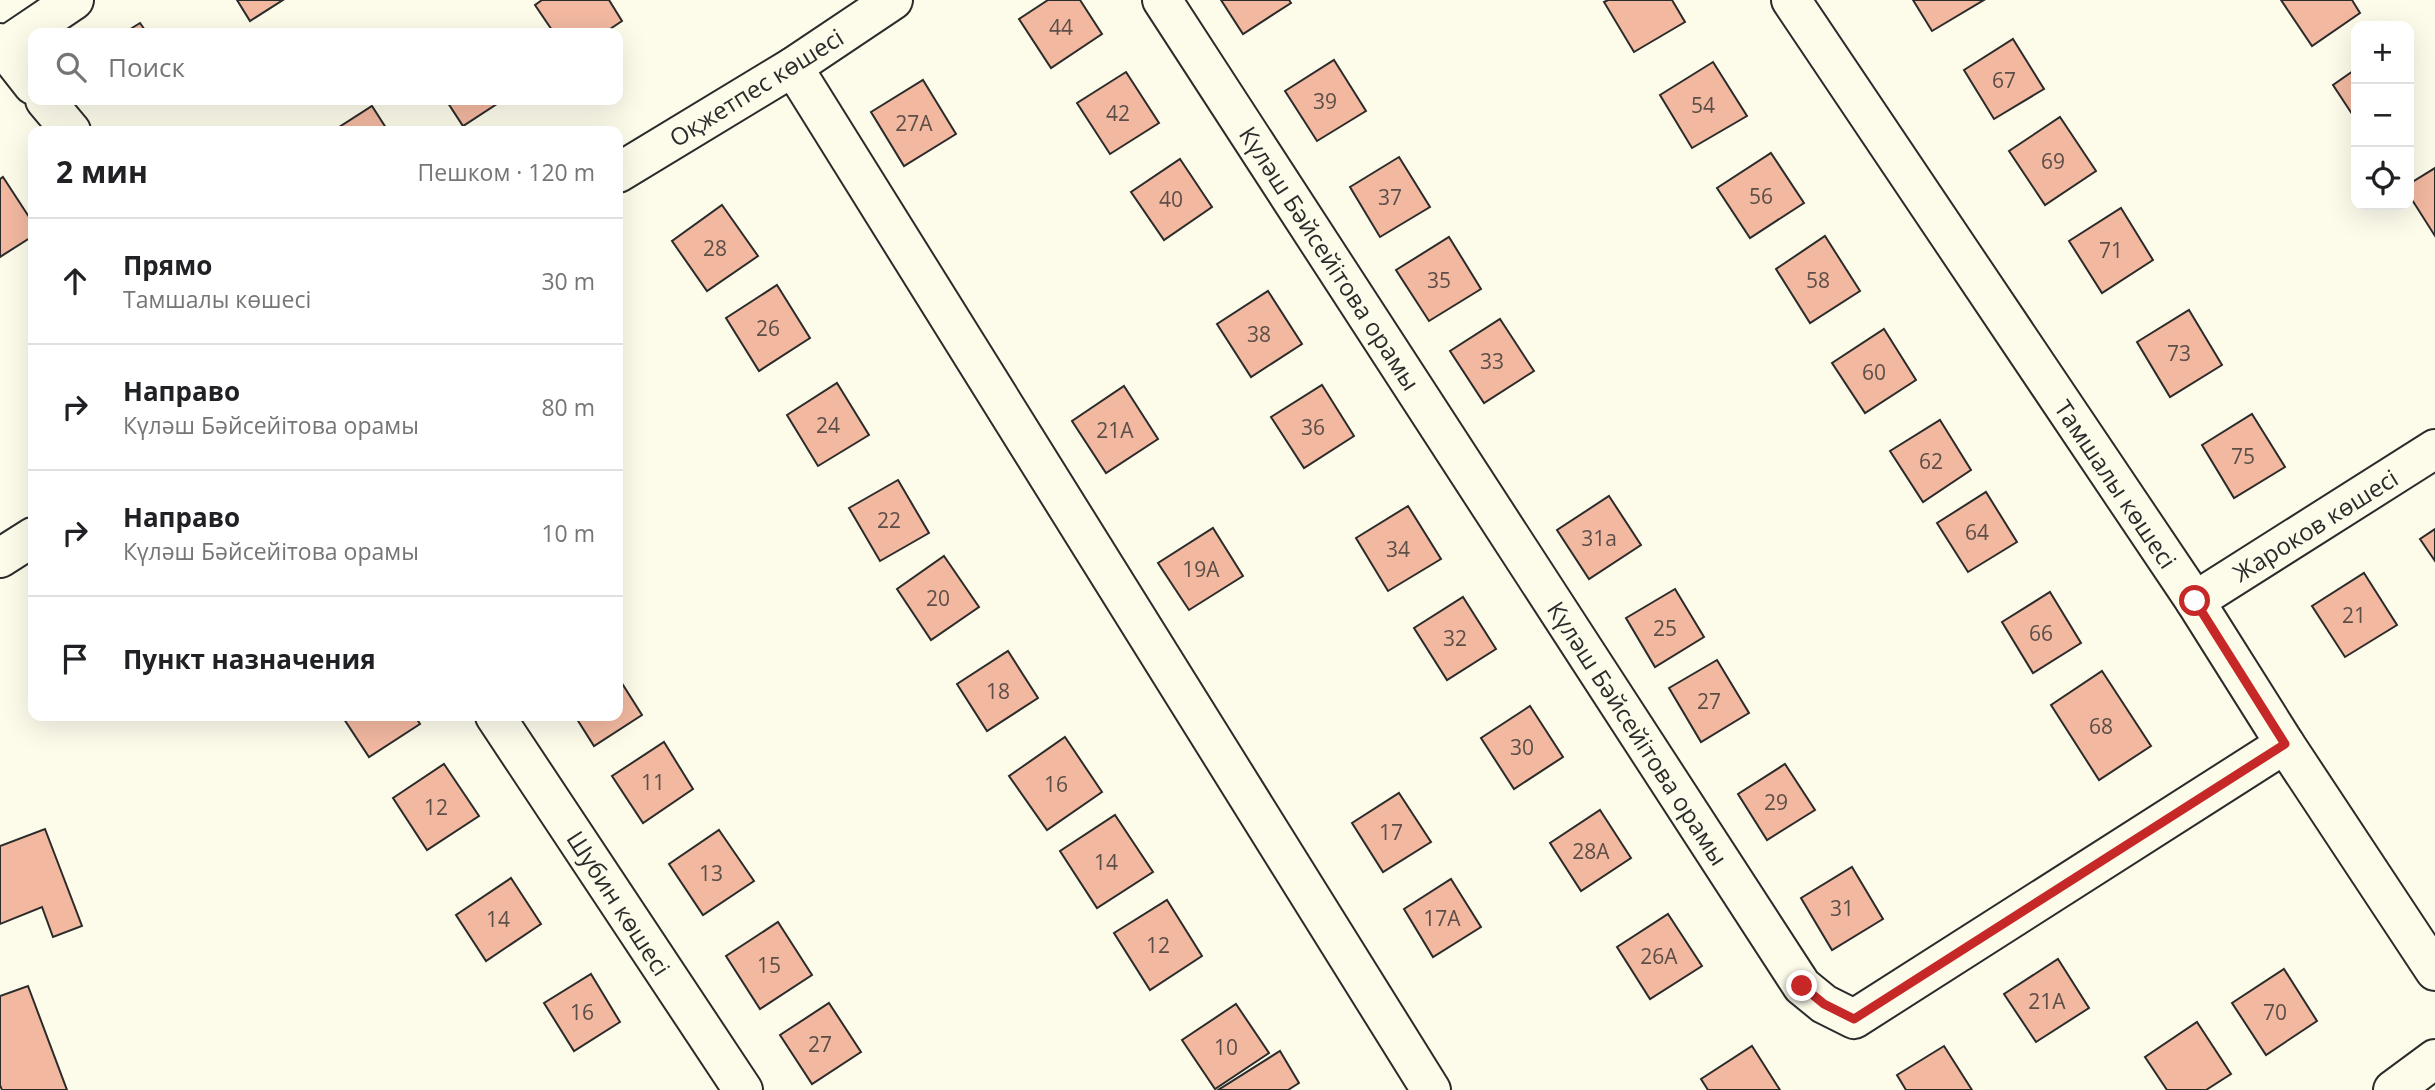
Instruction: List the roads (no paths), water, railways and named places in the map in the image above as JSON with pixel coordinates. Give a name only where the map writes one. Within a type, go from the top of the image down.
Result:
[{"type":"street","points":[[29,28],[74,0]]},
{"type":"street","name":"Оқжетпес көшесі","points":[[623,170],[793,67],[893,0]]},
{"type":"street","name":"Күләш Бәйсейітова орамы","points":[[1162,0],[1802,986],[1824,1004],[1854,1019],[2285,744]]},
{"type":"street","name":"Тамшалы көшесі","points":[[1791,0],[2195,601],[2285,744],[2435,971]]},
{"type":"street","points":[[28,28],[1,45],[28,79]]},
{"type":"street","points":[[793,67],[1431,1090]]},
{"type":"street","points":[[49,105],[67,126]]},
{"type":"street","name":"Жароков көшесі","points":[[2195,601],[2435,449]]},
{"type":"street","points":[[0,558],[28,540]]},
{"type":"street","name":"Шубин көшесі","points":[[498,721],[743,1090]]},
{"type":"street","points":[[2393,1090],[2435,1059]]}]
